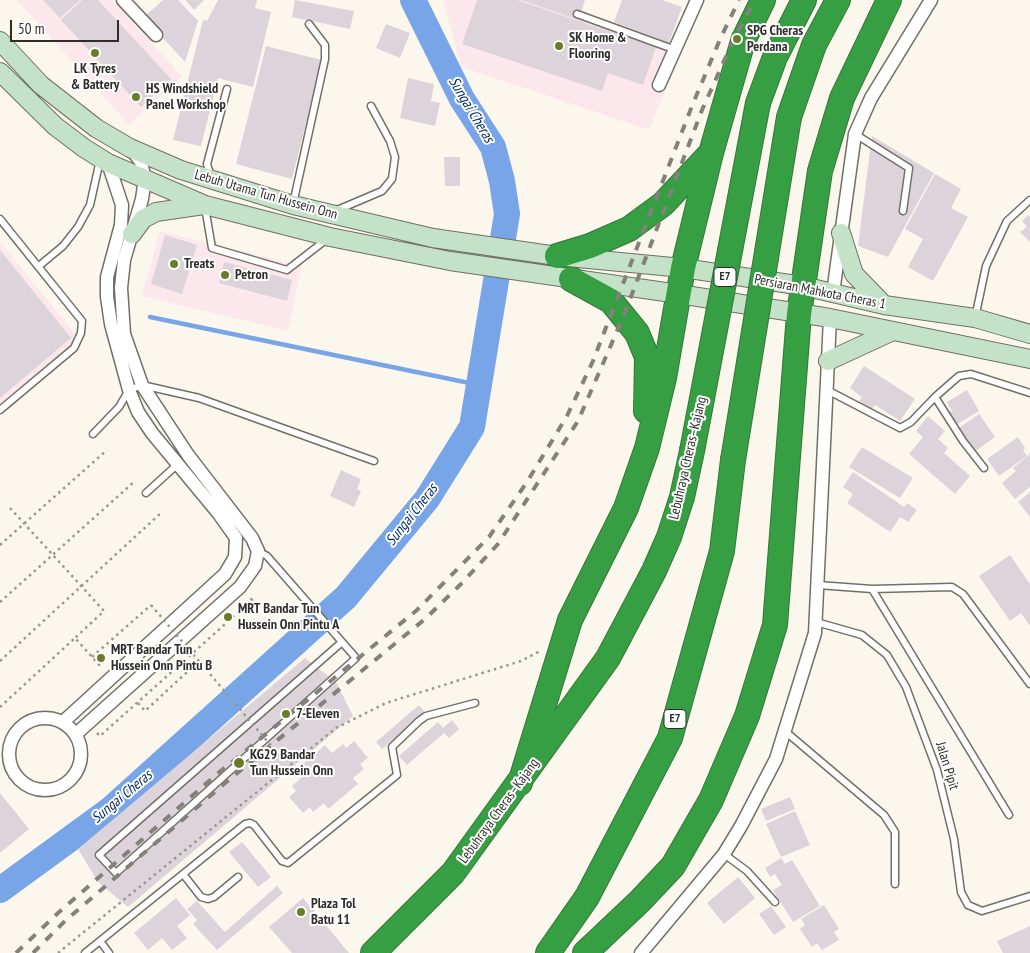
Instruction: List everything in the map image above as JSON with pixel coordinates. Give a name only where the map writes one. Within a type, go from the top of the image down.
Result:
[{"type":"highway","points":[[520,783],[570,620],[626,508],[647,448],[664,378],[683,268],[712,153],[743,41],[763,0]]},
{"type":"highway","name":"Lebuhraya Cheras–Kajang","points":[[373,953],[453,873],[520,783],[608,658],[654,571],[669,537],[682,498],[758,103],[776,57],[804,0]]},
{"type":"highway","name":"E7","points":[[548,953],[587,898],[670,738],[722,551],[733,460],[789,118],[814,45],[838,0]]},
{"type":"highway","points":[[585,953],[640,901],[673,866],[711,800],[747,716],[774,625],[799,314],[820,171],[842,98],[889,0]]},
{"type":"highway","points":[[557,256],[590,246],[629,229],[663,204],[712,153]]},
{"type":"highway","points":[[571,279],[611,302],[636,333],[647,358],[647,448]]},
{"type":"main road","name":"Lebuh Utama Tun Hussein Onn","points":[[0,40],[41,85],[64,105],[96,128],[130,148],[213,182],[293,205],[433,238],[519,251]]},
{"type":"main road","name":"Lebuh Utama Tun Hussein Onn","points":[[0,72],[55,126],[104,161],[205,204],[330,237],[520,272]]},
{"type":"main road","points":[[132,234],[144,219],[156,212],[205,204]]},
{"type":"main road","points":[[841,233],[854,274],[884,305]]},
{"type":"main road","name":"Persiaran Mahkota Cheras 1","points":[[519,251],[683,268],[803,286],[884,305],[975,318],[1026,332]]},
{"type":"main road","name":"Persiaran Mahkota Cheras 1","points":[[520,272],[679,294],[830,318],[1030,359]]},
{"type":"main road","points":[[828,361],[893,331]]},
{"type":"street","points":[[123,0],[156,35]]},
{"type":"street","points":[[659,85],[673,50],[697,0]]},
{"type":"street","points":[[833,293],[855,134],[871,98],[931,0]]},
{"type":"street","points":[[76,734],[240,587],[255,566],[258,551],[252,538],[188,455],[142,385],[124,334],[121,288],[124,260],[142,199],[145,179],[141,162],[130,148]]},
{"type":"street","points":[[63,722],[224,574],[235,557],[236,538],[220,514],[177,464],[138,412],[128,390],[111,324],[107,297],[107,277],[121,225],[122,205],[104,161]]},
{"type":"street","points":[[641,953],[724,854],[776,759],[786,732],[815,634],[830,318]]},
{"type":"street","points":[[47,717],[63,722],[76,734],[81,746],[82,758],[78,770],[71,780],[61,787],[49,790],[36,789],[25,784],[16,775],[10,764],[9,752],[16,731],[35,718],[47,717]]},
{"type":"lane","points":[[578,14],[673,50]]},
{"type":"lane","points":[[293,205],[325,59],[325,45],[309,24]]},
{"type":"lane","points":[[213,182],[208,164],[227,89]]},
{"type":"lane","points":[[330,213],[382,192],[392,179],[395,157],[390,141],[371,106]]},
{"type":"lane","points":[[855,134],[909,168],[903,211]]},
{"type":"lane","points":[[39,266],[63,246],[78,227],[90,205],[104,161]]},
{"type":"lane","points":[[975,318],[986,266],[1007,221],[1030,200]]},
{"type":"lane","points":[[205,204],[212,248],[287,270],[330,237]]},
{"type":"lane","points":[[0,219],[82,321],[81,333],[74,348],[0,410]]},
{"type":"lane","points":[[827,390],[900,428],[911,422],[959,376],[971,374],[1030,393]]},
{"type":"lane","points":[[93,434],[119,407],[128,390],[142,385],[199,398],[374,461]]},
{"type":"lane","points":[[935,397],[963,441],[984,468]]},
{"type":"lane","points":[[146,493],[188,455]]},
{"type":"lane","points":[[258,551],[268,556],[356,658],[116,873],[98,854],[342,642]]},
{"type":"lane","points":[[818,585],[872,589],[952,587],[963,594],[1030,684]]},
{"type":"lane","points":[[872,589],[1009,815]]},
{"type":"lane","name":"Jalan Pipit","points":[[816,622],[862,635],[887,655],[906,686],[937,770],[954,839],[961,892],[968,905],[982,911],[1030,896]]},
{"type":"lane","points":[[85,953],[245,824],[250,823],[282,861],[288,862],[397,775],[392,747],[419,721],[426,716],[475,704]]},
{"type":"lane","points":[[786,732],[884,815],[895,832],[895,884]]},
{"type":"lane","points":[[724,854],[747,870],[775,902]]},
{"type":"lane","points":[[183,874],[201,897],[208,899],[214,897],[238,877]]},
{"type":"lane","points":[[100,941],[109,953]]},
{"type":"path","points":[[0,545],[107,450]]},
{"type":"path","points":[[0,602],[135,481]]},
{"type":"path","points":[[0,707],[104,611],[10,508]]},
{"type":"path","points":[[0,661],[162,512]]},
{"type":"path","points":[[88,723],[100,736],[252,600],[240,587]]},
{"type":"path","points":[[92,657],[152,606],[285,762]]},
{"type":"path","points":[[75,638],[102,668]]},
{"type":"path","points":[[58,953],[336,728],[386,703],[520,661],[564,639]]},
{"type":"path","points":[[138,702],[145,711],[199,661]]},
{"type":"shaded area","points":[[17,0],[112,0],[182,76],[129,125]]},
{"type":"shaded area","points":[[443,0],[523,0],[680,55],[649,130],[461,67]]},
{"type":"shaded area","points":[[160,231],[302,266],[288,331],[142,296]]},
{"type":"shaded area","points":[[0,242],[76,335],[72,346],[0,405]]},
{"type":"building","points":[[43,0],[80,0],[60,18]]},
{"type":"building","points":[[82,0],[98,0],[171,79],[141,107],[61,20]]},
{"type":"building","points":[[163,0],[178,0],[198,21],[185,62],[144,17]]},
{"type":"building","points":[[185,0],[204,0],[194,10]]},
{"type":"building","points":[[218,0],[257,0],[255,8],[271,12],[253,87],[218,78],[201,146],[173,140],[203,20],[207,21]]},
{"type":"building","points":[[295,0],[354,11],[350,29],[292,17]]},
{"type":"building","name":"SK Home & Flooring","points":[[477,0],[517,0],[656,47],[643,85],[608,73],[602,91],[462,44]]},
{"type":"building","points":[[521,0],[585,0],[579,20]]},
{"type":"building","points":[[622,0],[662,0],[682,7],[669,43],[614,22]]},
{"type":"building","points":[[386,24],[410,33],[400,58],[376,48]]},
{"type":"building","points":[[266,46],[322,60],[292,179],[236,164]]},
{"type":"building","points":[[408,78],[434,84],[431,101],[440,103],[435,126],[400,118]]},
{"type":"building","points":[[872,136],[934,173],[888,257],[858,246]]},
{"type":"building","points":[[444,157],[460,157],[460,186],[445,186]]},
{"type":"building","points":[[935,174],[961,189],[951,208],[968,217],[933,281],[908,267],[923,239],[905,229]]},
{"type":"building","points":[[1028,215],[1030,217],[1030,242],[1020,232],[1027,227],[1022,221]]},
{"type":"building","name":"Treats","points":[[165,235],[197,245],[182,294],[151,284]]},
{"type":"building","points":[[0,250],[71,338],[0,398]]},
{"type":"building","points":[[224,262],[292,280],[287,301],[219,283]]},
{"type":"building","points":[[864,366],[915,399],[900,421],[875,405],[872,409],[859,401],[862,397],[850,388]]},
{"type":"building","points":[[967,390],[979,411],[956,425],[949,412],[952,411],[947,402]]},
{"type":"building","points":[[979,414],[995,437],[973,453],[956,430]]},
{"type":"building","points":[[928,416],[945,431],[938,439],[948,448],[944,453],[970,476],[955,494],[909,454],[923,437],[916,431]]},
{"type":"building","points":[[1018,437],[1025,448],[1023,450],[1027,456],[999,476],[987,459]]},
{"type":"building","points":[[862,447],[913,478],[900,498],[849,467]]},
{"type":"building","points":[[1030,454],[1030,487],[1015,499],[1002,483],[1016,471],[1013,468]]},
{"type":"building","points":[[341,470],[361,479],[357,489],[361,491],[354,507],[330,496]]},
{"type":"building","points":[[853,472],[904,507],[907,503],[917,510],[908,522],[900,517],[890,532],[847,503],[853,494],[843,487]]},
{"type":"building","points":[[1030,492],[1030,517],[1018,502]]},
{"type":"building","points":[[1010,555],[1030,584],[1030,626],[1021,613],[1010,621],[979,576]]},
{"type":"building","name":"KG29 Bandar Tun Hussein Onn","points":[[305,658],[336,682],[353,716],[128,907],[98,882],[78,849]]},
{"type":"building","points":[[419,705],[426,713],[382,749],[376,742]]},
{"type":"building","points":[[452,720],[459,729],[449,738],[444,733],[407,765],[399,756],[438,722],[443,728]]},
{"type":"building","points":[[354,741],[368,758],[360,764],[364,769],[353,778],[358,784],[328,809],[324,803],[313,812],[310,807],[303,813],[289,797],[296,791],[292,786],[302,777],[296,770],[325,745],[332,753],[343,744],[346,748]]},
{"type":"building","points":[[0,793],[29,829],[0,853]]},
{"type":"building","points":[[790,797],[795,809],[766,821],[761,809]]},
{"type":"building","points":[[795,811],[810,845],[781,857],[766,824]]},
{"type":"building","points":[[242,842],[271,877],[258,887],[229,852]]},
{"type":"building","points":[[781,858],[785,864],[792,860],[820,906],[793,922],[773,890],[782,885],[775,874],[770,877],[765,868]]},
{"type":"building","points":[[738,877],[755,898],[724,924],[707,903]]},
{"type":"building","points":[[277,886],[283,893],[217,950],[193,924],[197,920],[187,909],[197,901],[225,932]]},
{"type":"building","points":[[176,898],[190,915],[177,926],[187,938],[172,950],[162,938],[148,950],[134,933]]},
{"type":"building","name":"Plaza Tol Batu 11","points":[[303,898],[349,953],[292,953],[269,927]]},
{"type":"building","points":[[824,905],[839,929],[834,932],[839,940],[822,950],[817,943],[812,947],[800,929],[805,925],[801,919]]},
{"type":"building","points":[[771,906],[786,927],[774,935],[759,914]]},
{"type":"building","points":[[1030,926],[1030,953],[1003,953],[997,941]]},
{"type":"waterway","name":"Sungai Cheras","points":[[0,890],[111,809],[346,597],[427,499],[472,427],[507,214],[502,181],[493,147],[462,99],[413,0]]},
{"type":"waterway","points":[[150,317],[479,385]]},
{"type":"railway","points":[[16,953],[58,913],[216,775],[417,610],[489,537],[527,482],[567,416],[593,361],[692,106],[739,0]]},
{"type":"railway","points":[[33,953],[65,921],[224,784],[425,619],[498,544],[578,421],[624,315],[702,110],[733,41],[755,0]]},
{"type":"place","name":"SPG Cheras Perdana","points":[[737,39]]},
{"type":"place","name":"SK Home & Flooring","points":[[559,46]]},
{"type":"place","name":"LK Tyres & Battery","points":[[95,53]]},
{"type":"place","name":"HS Windshield Panel Workshop","points":[[136,97]]},
{"type":"place","name":"Treats","points":[[174,264]]},
{"type":"place","name":"Petron","points":[[225,275]]},
{"type":"place","name":"MRT Bandar Tun Hussein Onn Pintu A","points":[[228,617]]},
{"type":"place","name":"MRT Bandar Tun Hussein Onn Pintu B","points":[[101,658]]},
{"type":"place","name":"7-Eleven","points":[[286,714]]},
{"type":"place","name":"KG29 Bandar Tun Hussein Onn","points":[[239,763]]},
{"type":"place","name":"Plaza Tol Batu 11","points":[[301,912]]}]
